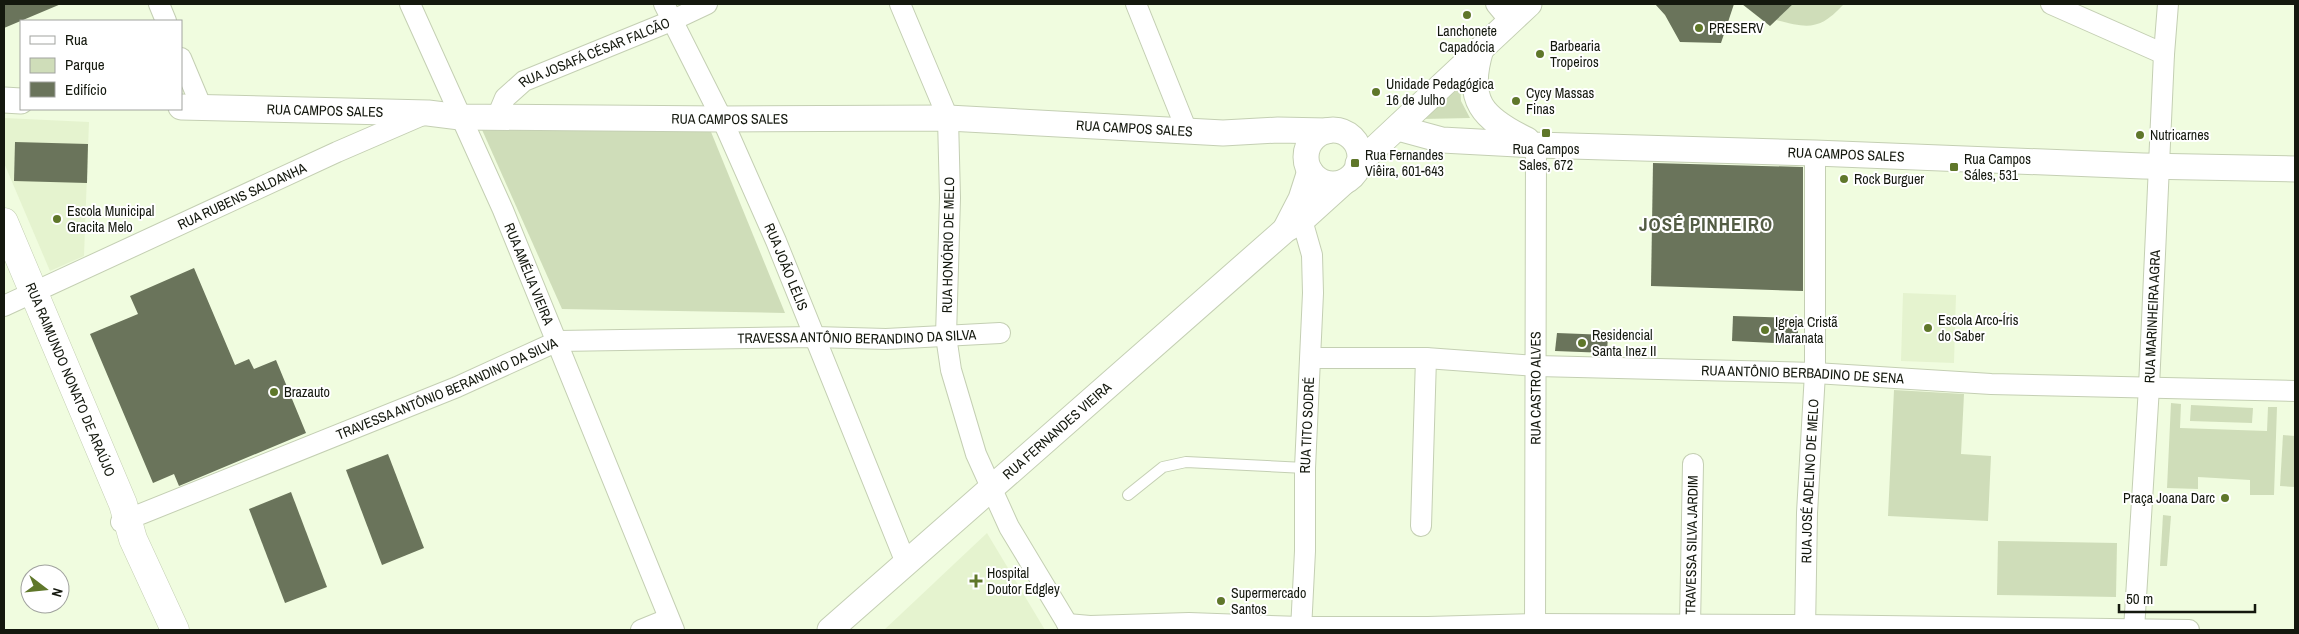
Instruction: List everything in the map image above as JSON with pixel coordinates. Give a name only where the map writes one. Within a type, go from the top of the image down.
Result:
[{"type":"main road","name":"RUA RAIMUNDO NONATO DE ARAÚJO","points":[[4,222],[18,299]]},
{"type":"main road","name":"RUA RAIMUNDO NONATO DE ARAÚJO","points":[[4,270],[123,504],[127,527],[175,630]]},
{"type":"street","points":[[158,4],[166,20]]},
{"type":"street","name":"RUA AMÉLIA VIEIRA","points":[[410,4],[503,210],[558,341],[671,625]]},
{"type":"street","name":"RUA JOSAFÁ CÉSAR FALCÃO","points":[[497,117],[505,98],[524,81],[668,12],[707,4]]},
{"type":"street","name":"RUA HONÓRIO DE MELO","points":[[900,4],[948,118],[950,198],[946,336],[950,370],[976,454],[1010,527],[1069,627]]},
{"type":"street","points":[[1136,4],[1187,131]]},
{"type":"street","name":"RUA FERNANDES VIEIRA","points":[[830,630],[1351,173],[1481,49],[1503,12],[1529,4]]},
{"type":"street","points":[[2051,4],[2164,54]]},
{"type":"street","name":"RUA MARINHEIRA AGRA","points":[[2134,630],[2149,387],[2164,54],[2168,4]]},
{"type":"street","name":"RUA JOÃO LÉLIS","points":[[668,12],[722,119],[776,241],[906,563]]},
{"type":"street","points":[[1481,49],[1474,79],[1480,102],[1486,113],[1496,124],[1536,145]]},
{"type":"street","points":[[182,62],[192,107]]},
{"type":"street","points":[[4,100],[20,101]]},
{"type":"street","name":"RUA CAMPOS SALES","points":[[192,107],[428,113],[460,117],[948,118],[1224,133],[1278,130],[1396,129],[1442,140],[1536,145],[2295,169]]},
{"type":"street","name":"RUA RUBENS SALDANHA","points":[[18,299],[337,152],[428,113]]},
{"type":"street","points":[[1278,130],[1309,160],[1321,182],[1336,184],[1351,173],[1358,147],[1346,134],[1332,131],[1311,141],[1309,160]]},
{"type":"street","name":"RUA CASTRO ALVES","points":[[1535,627],[1536,145]]},
{"type":"street","name":"RUA JOSÉ ADELINO DE MELO","points":[[1805,628],[1807,513],[1815,373],[1815,153]]},
{"type":"street","name":"RUA FERNANDES VIEIRA","points":[[1293,225],[1301,199],[1309,160]]},
{"type":"street","name":"RUA TITO SODRÉ","points":[[1293,225],[1313,267],[1311,358],[1304,468],[1305,551],[1301,629]]},
{"type":"street","name":"TRAVESSA ANTÔNIO BERANDINO DA SILVA","points":[[127,527],[456,387],[558,341],[815,337],[886,339],[1000,333]]},
{"type":"street","name":"RUA ANTÔNIO BERBADINO DE SENA","points":[[1311,358],[1426,358],[1537,366],[1815,373],[1991,384],[2295,391]]},
{"type":"street","points":[[1421,526],[1426,358]]},
{"type":"street","name":"TRAVESSA SILVA JARDIM","points":[[1690,626],[1693,464]]},
{"type":"street","points":[[1069,627],[1189,623],[1301,629],[1690,626],[2189,630]]},
{"type":"street","points":[[641,630],[671,625]]},
{"type":"lane","points":[[1128,495],[1163,466],[1186,462],[1304,468]]},
{"type":"shaded area","name":"Escola Municipal Gracita Melo","points":[[4,118],[89,122],[84,256],[50,271],[4,163]]},
{"type":"shaded area","name":"Escola Arco-Íris do Saber","points":[[1903,293],[1956,295],[1954,363],[1901,361]]},
{"type":"shaded area","name":"Hospital Doutor Edgley","points":[[987,533],[1045,630],[884,630]]},
{"type":"green space","points":[[1793,4],[1843,5],[1827,19],[1812,25],[1796,25],[1776,20]]},
{"type":"green space","points":[[1460,84],[1461,101],[1470,118],[1422,119]]},
{"type":"green space","points":[[479,123],[709,127],[785,313],[562,309]]},
{"type":"green space","points":[[1894,390],[1964,394],[1961,454],[1991,456],[1988,521],[1888,516]]},
{"type":"green space","points":[[2171,403],[2181,404],[2180,428],[2267,431],[2268,407],[2277,407],[2274,495],[2250,495],[2250,480],[2198,477],[2198,489],[2167,488]]},
{"type":"green space","points":[[2191,405],[2253,408],[2252,423],[2190,421]]},
{"type":"green space","points":[[2283,435],[2295,436],[2295,487],[2280,486]]},
{"type":"green space","points":[[2163,515],[2171,516],[2167,566],[2160,566]]},
{"type":"green space","points":[[1998,541],[2117,543],[2116,597],[1997,595]]},
{"type":"building","points":[[4,4],[61,4],[20,20],[4,28]]},
{"type":"building","name":"PRESERV","points":[[1655,4],[1734,4],[1721,43],[1680,42],[1665,15]]},
{"type":"building","points":[[1742,4],[1793,4],[1770,26]]},
{"type":"building","points":[[15,142],[88,144],[87,183],[14,181]]},
{"type":"building","points":[[1653,163],[1803,167],[1803,291],[1651,286]]},
{"type":"building","points":[[194,268],[235,365],[249,359],[254,369],[276,360],[306,433],[179,486],[174,474],[153,483],[90,334],[138,314],[130,296]]},
{"type":"building","name":"Igreja Cristã Maranata","points":[[1733,316],[1799,318],[1797,344],[1732,341]]},
{"type":"building","name":"Residencial Santa Inez II","points":[[1557,333],[1608,335],[1607,353],[1555,351]]},
{"type":"building","points":[[388,454],[424,548],[382,565],[346,470]]},
{"type":"building","points":[[291,492],[327,587],[285,603],[249,509]]},
{"type":"place","name":"Lanchonete Capadócia","points":[[1467,15]]},
{"type":"place","name":"PRESERV","points":[[1699,28]]},
{"type":"place","name":"Barbearia Tropeiros","points":[[1540,54]]},
{"type":"place","name":"Unidade Pedagógica 16 de Julho","points":[[1376,92]]},
{"type":"place","name":"Cycy Massas Finas","points":[[1516,101]]},
{"type":"place","name":"Rua Campos Sales, 672","points":[[1546,133]]},
{"type":"place","name":"Nutricarnes","points":[[2140,135]]},
{"type":"place","name":"Rua Fernandes Viêira, 601-643","points":[[1355,163]]},
{"type":"place","name":"Rua Campos Sáles, 531","points":[[1954,167]]},
{"type":"place","name":"Rock Burguer","points":[[1844,179]]},
{"type":"place","name":"Escola Municipal Gracita Melo","points":[[57,219]]},
{"type":"place","name":"Escola Arco-Íris do Saber","points":[[1928,328]]},
{"type":"place","name":"Igreja Cristã Maranata","points":[[1765,330]]},
{"type":"place","name":"Residencial Santa Inez II","points":[[1582,343]]},
{"type":"place","name":"Brazauto","points":[[274,392]]},
{"type":"place","name":"Praça Joana Darc","points":[[2225,498]]},
{"type":"place","name":"Hospital Doutor Edgley","points":[[976,581]]},
{"type":"place","name":"Supermercado Santos","points":[[1221,601]]},
{"type":"district","name":"JOSÉ PINHEIRO","points":[[1706,224]]}]
